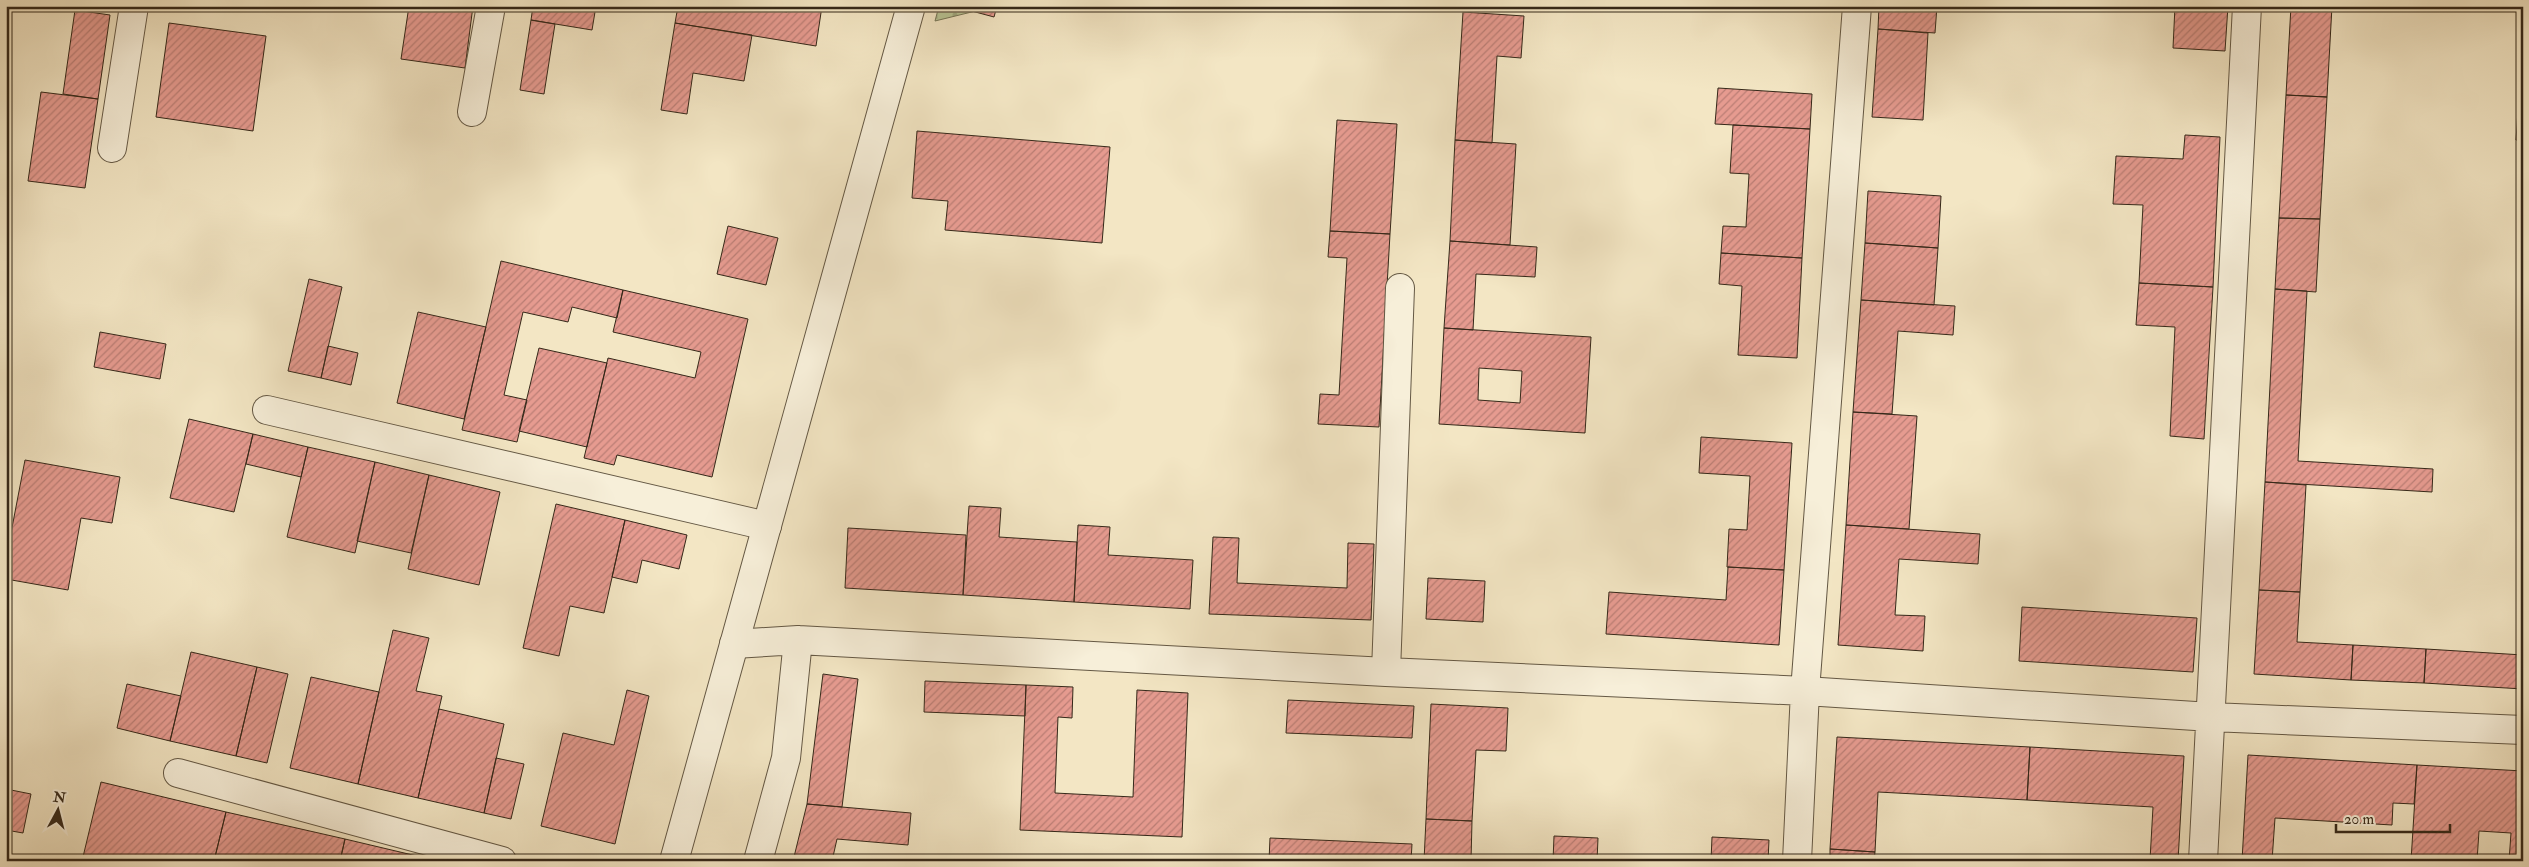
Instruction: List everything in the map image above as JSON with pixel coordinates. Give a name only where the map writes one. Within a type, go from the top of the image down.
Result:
[{"type":"street","points":[[112,148],[134,6]]},
{"type":"street","points":[[472,112],[491,6]]},
{"type":"street","points":[[674,861],[911,6]]},
{"type":"street","points":[[1797,861],[1805,691],[1857,6]]},
{"type":"street","points":[[2203,861],[2248,6]]},
{"type":"street","points":[[1386,672],[1400,288]]},
{"type":"street","points":[[267,410],[767,526]]},
{"type":"street","points":[[734,644],[798,640],[1386,672],[1805,691],[2212,717],[2523,730]]},
{"type":"street","points":[[758,861],[786,758],[798,640]]},
{"type":"street","points":[[178,773],[502,861]]},
{"type":"green space","points":[[939,6],[996,6],[935,21]]},
{"type":"building","points":[[409,6],[473,6],[465,68],[401,59]]},
{"type":"building","points":[[533,6],[596,6],[592,30],[531,20]]},
{"type":"building","points":[[678,6],[749,6],[787,12],[788,6],[822,6],[816,46],[675,23]]},
{"type":"building","points":[[953,6],[997,6],[994,17]]},
{"type":"building","points":[[1879,6],[1937,6],[1935,33],[1878,29]]},
{"type":"building","points":[[2175,6],[2228,6],[2225,51],[2173,48]]},
{"type":"building","points":[[2291,6],[2332,6],[2327,97],[2286,95]]},
{"type":"building","points":[[75,10],[110,15],[98,99],[63,94]]},
{"type":"building","points":[[1463,12],[1524,16],[1521,58],[1497,56],[1492,143],[1455,140]]},
{"type":"building","points":[[531,20],[555,24],[544,94],[520,90]]},
{"type":"building","points":[[169,23],[266,36],[253,131],[156,117]]},
{"type":"building","points":[[675,23],[752,35],[744,81],[693,73],[687,114],[661,110]]},
{"type":"building","points":[[1878,29],[1928,33],[1923,120],[1872,117]]},
{"type":"building","points":[[1718,88],[1812,94],[1810,129],[1715,124]]},
{"type":"building","points":[[41,92],[98,99],[85,188],[28,181]]},
{"type":"building","points":[[2286,95],[2327,97],[2320,219],[2279,218]]},
{"type":"building","points":[[2518,110],[2523,110],[2523,141],[2516,140]]},
{"type":"building","points":[[1337,120],[1397,124],[1390,234],[1330,231]]},
{"type":"building","points":[[1733,125],[1810,129],[1802,258],[1721,253],[1723,226],[1746,227],[1749,174],[1730,173]]},
{"type":"building","points":[[917,131],[1110,147],[1102,243],[945,230],[948,201],[912,198]]},
{"type":"building","points":[[2185,135],[2220,137],[2213,287],[2139,283],[2143,205],[2113,204],[2116,156],[2183,159]]},
{"type":"building","points":[[1455,140],[1516,144],[1510,245],[1450,241]]},
{"type":"building","points":[[1868,191],[1941,196],[1938,248],[1865,243]]},
{"type":"building","points":[[2279,218],[2320,219],[2316,292],[2275,289]]},
{"type":"building","points":[[728,226],[778,238],[766,285],[717,274]]},
{"type":"building","points":[[1330,231],[1390,234],[1379,427],[1318,424],[1320,394],[1339,395],[1347,258],[1328,257]]},
{"type":"building","points":[[1450,241],[1537,247],[1535,277],[1476,274],[1473,330],[1444,328]]},
{"type":"building","points":[[1865,243],[1938,248],[1934,305],[1861,300]]},
{"type":"building","points":[[1721,253],[1802,258],[1797,358],[1738,355],[1742,286],[1719,284]]},
{"type":"building","points":[[501,261],[623,290],[617,318],[572,307],[568,322],[523,312],[504,395],[527,400],[517,442],[462,430]]},
{"type":"building","points":[[309,279],[342,287],[321,378],[288,371]]},
{"type":"building","points":[[2139,283],[2213,287],[2204,439],[2170,436],[2175,327],[2136,325]]},
{"type":"building","points":[[2275,289],[2307,291],[2298,461],[2433,469],[2432,492],[2265,482]]},
{"type":"building","points":[[623,290],[748,319],[712,477],[617,455],[614,465],[584,458],[608,358],[695,378],[701,352],[613,332]]},
{"type":"building","points":[[1861,300],[1955,306],[1953,335],[1898,331],[1892,414],[1853,412]]},
{"type":"building","points":[[418,312],[486,327],[464,419],[397,403]]},
{"type":"building","points":[[1444,328],[1591,337],[1585,433],[1439,424]],"holes":[[[1479,368],[1522,371],[1520,403],[1478,400]]]},
{"type":"building","points":[[100,332],[166,344],[160,379],[94,367]]},
{"type":"building","points":[[328,346],[358,353],[351,385],[321,378]]},
{"type":"building","points":[[539,348],[607,363],[587,447],[519,431]]},
{"type":"building","points":[[1853,412],[1917,416],[1909,529],[1846,525]]},
{"type":"building","points":[[189,419],[253,434],[234,512],[170,498]]},
{"type":"building","points":[[253,434],[308,447],[301,477],[246,464]]},
{"type":"building","points":[[1701,437],[1792,443],[1784,570],[1727,567],[1729,529],[1747,530],[1750,476],[1699,473]]},
{"type":"building","points":[[308,447],[375,462],[355,553],[287,537]]},
{"type":"building","points":[[25,460],[120,477],[112,523],[81,518],[68,590],[6,579],[6,559]]},
{"type":"building","points":[[375,462],[429,475],[411,553],[357,541]]},
{"type":"building","points":[[429,475],[500,492],[479,585],[408,569]]},
{"type":"building","points":[[2265,482],[2306,485],[2300,592],[2259,590]]},
{"type":"building","points":[[556,504],[625,520],[604,613],[570,606],[559,656],[523,648]]},
{"type":"building","points":[[969,506],[1001,508],[999,537],[1077,542],[1074,602],[963,595]]},
{"type":"building","points":[[625,520],[687,535],[679,569],[642,560],[637,583],[612,577]]},
{"type":"building","points":[[1078,525],[1110,527],[1108,555],[1193,560],[1190,609],[1074,602]]},
{"type":"building","points":[[1846,525],[1980,534],[1978,564],[1899,559],[1895,615],[1925,616],[1923,651],[1838,645]]},
{"type":"building","points":[[848,528],[966,535],[963,595],[845,588]]},
{"type":"building","points":[[1213,537],[1239,538],[1237,583],[1347,588],[1348,543],[1374,544],[1371,620],[1209,614]]},
{"type":"building","points":[[1728,567],[1784,570],[1779,645],[1606,634],[1609,592],[1726,600]]},
{"type":"building","points":[[1428,578],[1485,581],[1483,622],[1426,619]]},
{"type":"building","points":[[2259,590],[2300,592],[2297,642],[2353,645],[2351,680],[2254,674]]},
{"type":"building","points":[[2022,607],[2197,618],[2193,672],[2019,661]]},
{"type":"building","points":[[393,630],[429,638],[416,691],[442,696],[418,798],[358,784]]},
{"type":"building","points":[[2353,645],[2426,649],[2424,683],[2351,680]]},
{"type":"building","points":[[2426,649],[2523,655],[2523,689],[2424,683]]},
{"type":"building","points":[[191,652],[257,667],[236,756],[170,741]]},
{"type":"building","points":[[257,667],[288,674],[267,763],[236,756]]},
{"type":"building","points":[[823,674],[858,679],[842,807],[807,804]]},
{"type":"building","points":[[311,677],[379,692],[358,784],[290,768]]},
{"type":"building","points":[[925,681],[1026,685],[1025,716],[924,712]]},
{"type":"building","points":[[127,684],[181,696],[170,741],[117,728]]},
{"type":"building","points":[[1026,685],[1073,687],[1072,718],[1058,717],[1055,793],[1133,797],[1137,690],[1188,693],[1182,837],[1020,830]]},
{"type":"building","points":[[627,690],[649,696],[615,844],[541,826],[563,733],[614,745]]},
{"type":"building","points":[[1288,700],[1414,706],[1412,738],[1286,733]]},
{"type":"building","points":[[1431,704],[1508,708],[1506,751],[1476,750],[1472,821],[1426,819]]},
{"type":"building","points":[[439,709],[504,724],[484,813],[418,798]]},
{"type":"building","points":[[1837,737],[2030,747],[2027,800],[1878,792],[1875,852],[1830,849]]},
{"type":"building","points":[[2030,747],[2184,756],[2178,861],[2150,860],[2153,807],[2027,800]]},
{"type":"building","points":[[2248,755],[2417,765],[2414,804],[2393,803],[2392,825],[2275,818],[2272,861],[2242,861]]},
{"type":"building","points":[[496,758],[524,764],[511,819],[484,813]]},
{"type":"building","points":[[2417,765],[2523,771],[2523,861],[2509,861],[2511,833],[2479,831],[2477,861],[2411,861]]},
{"type":"building","points":[[101,782],[226,812],[214,861],[82,861]]},
{"type":"building","points":[[6,789],[31,794],[23,833],[6,830]]},
{"type":"building","points":[[807,804],[911,813],[908,845],[837,839],[832,861],[793,861]]},
{"type":"building","points":[[226,812],[345,839],[340,861],[214,861]]},
{"type":"building","points":[[1426,819],[1472,821],[1471,861],[1424,861]]},
{"type":"building","points":[[1554,836],[1598,838],[1597,861],[1553,861]]},
{"type":"building","points":[[1712,837],[1769,840],[1768,861],[1711,861]]},
{"type":"building","points":[[1270,838],[1412,844],[1411,861],[1269,861]]},
{"type":"building","points":[[345,839],[438,861],[340,861]]},
{"type":"building","points":[[1830,849],[1875,852],[1874,861],[1830,861]]}]
